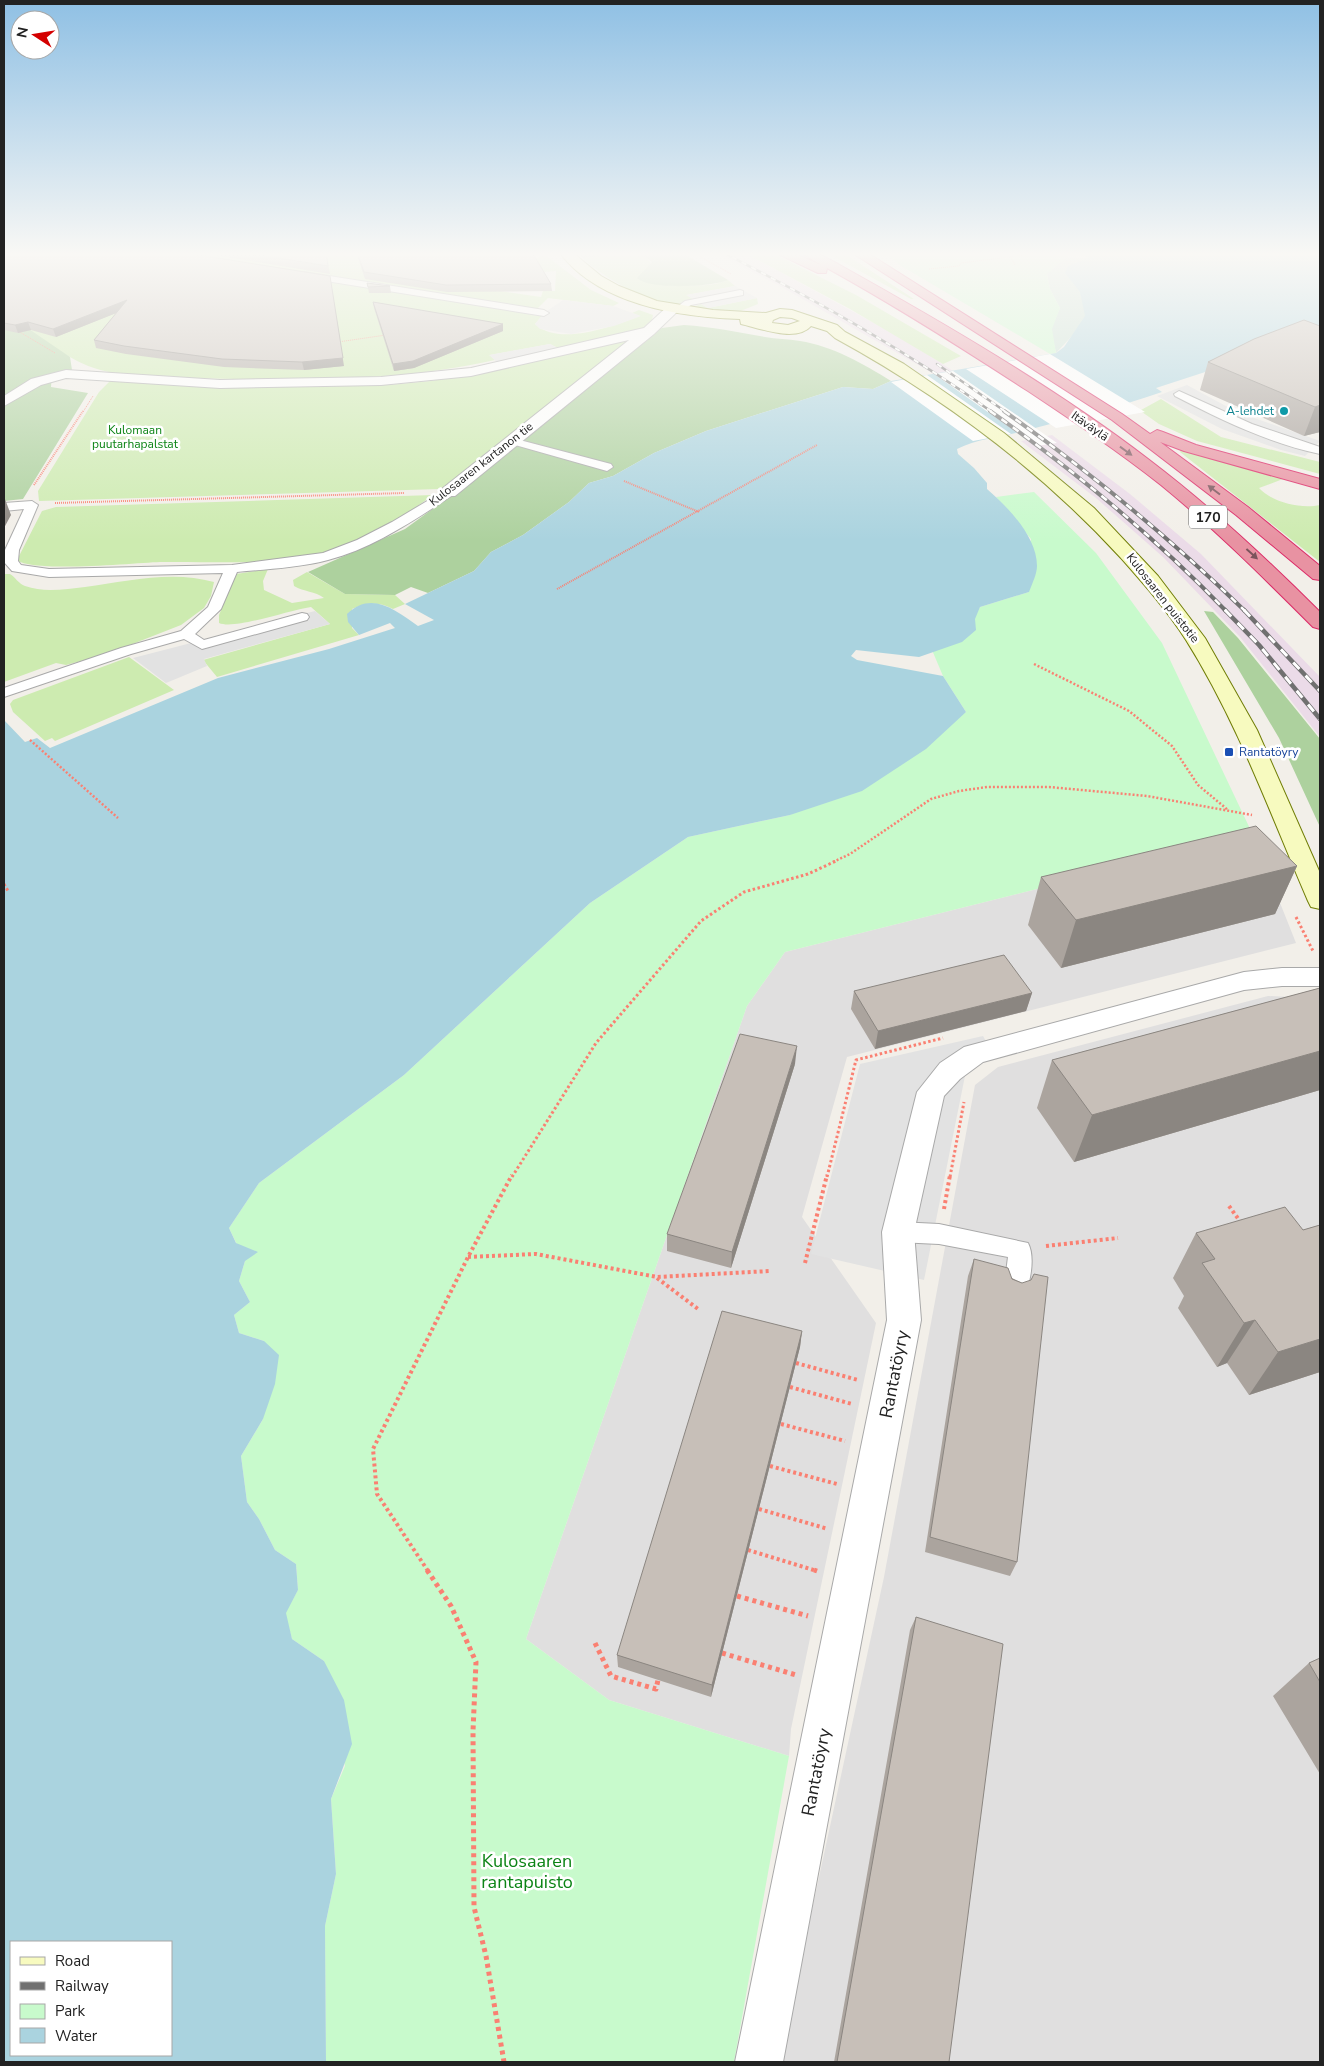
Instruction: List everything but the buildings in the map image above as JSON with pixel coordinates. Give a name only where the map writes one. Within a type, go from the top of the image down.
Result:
[{"type":"highway","name":"Itäväylä","points":[[971,348],[1087,423],[1143,463],[1255,557],[1320,622]]},
{"type":"highway","name":"Itäväylä","points":[[1009,348],[1117,417],[1242,511],[1320,575]]},
{"type":"highway","points":[[1117,417],[1190,448],[1320,484]]},
{"type":"main road","name":"Kulosaaren puistotie","points":[[864,348],[916,378],[998,436],[1062,489],[1117,541],[1152,580],[1195,638],[1246,730],[1318,888]]},
{"type":"street","points":[[4,402],[36,382],[66,374],[220,384],[406,379],[471,372],[573,348]]},
{"type":"street","name":"Kulosaaren kartanon tie","points":[[449,492],[627,348]]},
{"type":"street","name":"Rantatöyry","points":[[759,2062],[904,1320],[898,1232],[931,1092],[950,1071],[974,1054],[1244,981],[1282,977],[1317,964]]},
{"type":"lane","points":[[1179,394],[1252,429],[1317,456]]},
{"type":"lane","points":[[512,441],[607,467]]},
{"type":"lane","name":"Kulosaaren kartanon tie","points":[[8,568],[49,573],[232,569],[325,557],[362,543],[398,525],[449,492]]},
{"type":"lane","points":[[4,506],[32,506],[12,550],[11,562],[8,568]]},
{"type":"lane","points":[[4,693],[126,651],[186,634],[214,609],[224,583],[232,569]]},
{"type":"lane","points":[[186,634],[202,645],[302,617]]},
{"type":"lane","points":[[898,1232],[940,1234],[1020,1250],[1016,1288]]},
{"type":"path","points":[[46,348],[86,374]]},
{"type":"path","points":[[107,376],[28,494],[32,506],[449,492]]},
{"type":"path","points":[[557,589],[817,445]]},
{"type":"path","points":[[621,480],[699,512]]},
{"type":"path","points":[[1034,664],[1129,712],[1172,746],[1198,784],[1228,810]]},
{"type":"path","points":[[30,740],[118,818]]},
{"type":"path","points":[[504,2062],[486,1956],[474,1907],[473,1731],[476,1662],[451,1606],[377,1494],[373,1449],[468,1257],[521,1159],[596,1043],[701,921],[744,892],[808,874],[850,854],[932,799],[959,791],[987,787],[1049,787],[1147,796],[1255,816]]},
{"type":"path","points":[[4,884],[8,891]]},
{"type":"path","points":[[1291,908],[1317,964]]},
{"type":"path","points":[[940,1234],[965,1092]]},
{"type":"path","points":[[1229,1206],[1245,1228]]},
{"type":"path","points":[[1020,1250],[1118,1238]]},
{"type":"path","points":[[468,1257],[536,1254],[596,1267],[657,1277],[770,1271]]},
{"type":"path","points":[[657,1277],[698,1310]]},
{"type":"path","points":[[796,1363],[864,1381]]},
{"type":"path","points":[[790,1387],[860,1406]]},
{"type":"path","points":[[780,1424],[852,1443]]},
{"type":"path","points":[[770,1466],[843,1486]]},
{"type":"path","points":[[759,1509],[833,1530]]},
{"type":"path","points":[[748,1550],[825,1573]]},
{"type":"path","points":[[737,1596],[815,1618]]},
{"type":"path","points":[[595,1643],[611,1676],[656,1689],[658,1680]]},
{"type":"path","points":[[722,1653],[802,1677]]},
{"type":"shaded area","points":[[526,348],[558,348],[565,352],[501,366],[489,355]]},
{"type":"shaded area","points":[[889,348],[919,348],[953,371],[934,374]]},
{"type":"shaded area","points":[[1187,385],[1237,412],[1320,441],[1305,456],[1281,450],[1222,429],[1157,396]]},
{"type":"shaded area","points":[[1052,435],[1130,494],[1201,554],[1320,677],[1320,737],[1240,637],[1163,557],[1096,498],[1021,441]]},
{"type":"shaded area","points":[[315,611],[330,624],[204,659],[207,666],[166,683],[133,658]]},
{"type":"shaded area","points":[[1253,835],[1296,943],[847,1057],[802,1217],[876,1323],[791,1729],[789,1756],[609,1700],[526,1639],[747,1006],[785,952]]},
{"type":"shaded area","points":[[1268,996],[1291,997],[1320,1012],[1320,2062],[779,2062],[884,1577],[975,1085],[998,1067]]},
{"type":"shaded area","points":[[983,1036],[991,1050],[965,1076],[924,1280],[811,1254],[860,1064]]},
{"type":"green space","points":[[4,348],[57,348],[70,357],[72,370],[52,373],[51,387],[88,393],[23,499],[4,501]]},
{"type":"green space","points":[[56,348],[526,348],[490,355],[495,360],[421,373],[306,379],[230,379],[118,374],[94,368],[71,358]]},
{"type":"green space","name":"Kulomaan puutarhapalstat","points":[[592,348],[624,348],[449,486],[440,489],[39,501],[38,491],[99,392],[110,381],[198,387],[388,385],[431,381]]},
{"type":"green space","points":[[634,348],[828,348],[847,356],[891,381],[873,389],[843,387],[706,431],[654,453],[613,476],[589,483],[569,502],[523,535],[491,552],[474,571],[428,593],[411,587],[395,595],[345,594],[308,572],[405,529],[460,489]]},
{"type":"green space","points":[[917,348],[948,348],[961,356],[943,364]]},
{"type":"green space","points":[[1041,348],[1055,348],[1056,353],[1050,354]]},
{"type":"green space","points":[[1161,399],[1221,437],[1320,462],[1320,474],[1197,441],[1159,424],[1141,410]]},
{"type":"green space","points":[[1181,449],[1283,479],[1259,488],[1279,501],[1304,506],[1320,505],[1320,562],[1180,452]]},
{"type":"green space","name":"Kulosaaren rantapuisto","points":[[1034,492],[1096,553],[1162,643],[1253,835],[785,952],[747,1006],[526,1639],[609,1700],[789,1756],[734,2062],[326,2062],[325,1926],[336,1874],[331,1799],[345,1766],[324,1661],[292,1639],[285,1613],[298,1590],[296,1564],[275,1550],[259,1519],[247,1502],[241,1456],[263,1419],[264,1341],[239,1333],[234,1315],[250,1302],[239,1281],[245,1261],[229,1228],[259,1183],[404,1075],[590,903],[688,837],[790,815],[966,712],[943,676],[932,650],[962,641],[980,607],[1029,592],[1031,539],[996,497]]},
{"type":"green space","points":[[433,495],[398,519],[347,545],[334,550],[291,559],[247,562],[160,562],[62,567],[27,564],[17,560],[42,511],[56,507]]},
{"type":"green space","points":[[268,569],[263,581],[264,590],[292,603],[324,598],[294,586],[293,580],[307,572],[345,594],[395,595],[405,604],[393,609],[378,604],[367,604],[357,607],[352,609],[352,628],[359,635],[217,677],[203,660],[330,624],[311,607],[249,622],[237,624],[219,623],[219,615],[236,574]]},
{"type":"green space","points":[[4,574],[10,574],[25,586],[47,590],[70,589],[166,577],[182,577],[214,582],[211,596],[204,608],[181,625],[107,654],[66,665],[56,663],[4,682]]},
{"type":"green space","points":[[1204,611],[1213,612],[1238,638],[1320,739],[1320,827],[1279,738]]},
{"type":"green space","points":[[129,657],[174,690],[55,741],[52,738],[45,741],[13,712],[10,704],[13,700]]},
{"type":"water","points":[[1062,348],[1278,348],[1156,388],[1162,392],[1145,398],[980,441],[957,449],[958,454],[987,483],[987,489],[1020,523],[1027,534],[1036,555],[1037,566],[1029,592],[980,607],[975,619],[976,630],[962,642],[919,657],[856,650],[851,656],[857,660],[943,676],[966,712],[926,749],[862,791],[790,815],[688,837],[590,903],[404,1075],[259,1183],[229,1228],[236,1243],[258,1252],[245,1261],[239,1281],[250,1302],[234,1315],[239,1333],[264,1341],[279,1355],[275,1384],[263,1419],[241,1456],[247,1502],[259,1519],[275,1550],[296,1564],[298,1590],[286,1613],[292,1639],[324,1661],[344,1700],[352,1744],[331,1799],[336,1874],[325,1926],[326,2062],[4,2062],[4,720],[25,742],[37,738],[50,748],[218,678],[329,649],[395,628],[390,623],[359,635],[348,622],[347,614],[356,607],[375,603],[384,605],[418,626],[434,620],[405,604],[474,571],[491,552],[523,535],[569,502],[589,483],[613,476],[654,453],[706,431],[843,387],[873,389],[891,381],[1056,353]]},
{"type":"pier","points":[[1050,354],[1145,412],[1056,428],[966,369]]},
{"type":"pier","points":[[953,371],[1057,443],[1036,446],[934,374]]},
{"type":"pier","points":[[927,375],[1011,434],[973,441],[891,382]]},
{"type":"railway","points":[[896,348],[992,412]]},
{"type":"railway","points":[[937,364],[1006,412]]},
{"type":"railway","points":[[990,411],[1053,457],[1113,505],[1199,583],[1226,611]]},
{"type":"railway","points":[[1004,411],[1129,507],[1244,610]]},
{"type":"railway","points":[[1225,610],[1259,645],[1320,719]]},
{"type":"railway","points":[[1244,610],[1320,691]]},
{"type":"place","name":"A-lehdet","points":[[1284,411]]},
{"type":"place","name":"Rantatöyry","points":[[1229,752]]}]
